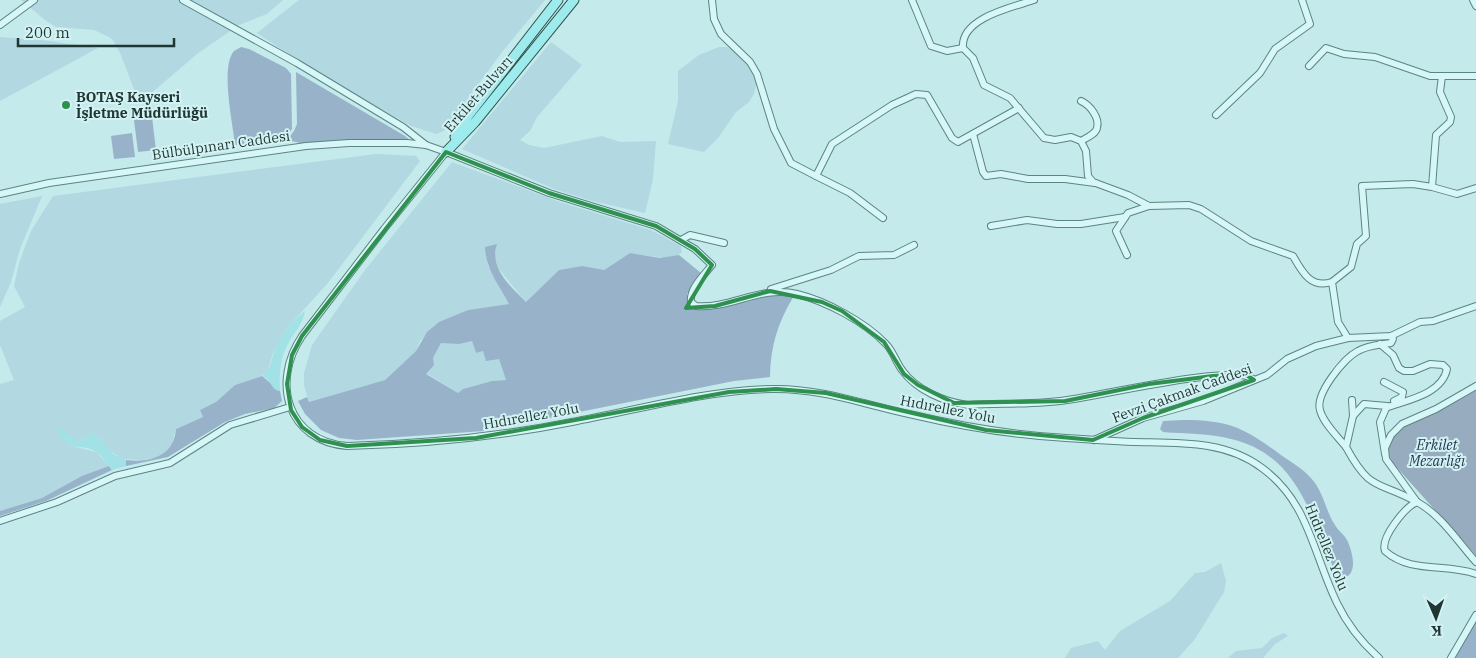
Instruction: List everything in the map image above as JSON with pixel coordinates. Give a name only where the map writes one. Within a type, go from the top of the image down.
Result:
[{"type":"main road","name":"Erkilet Bulvarı","points":[[446,152],[468,116],[558,0]]},
{"type":"main road","name":"Erkilet Bulvarı","points":[[446,152],[475,122],[574,0]]},
{"type":"street","points":[[0,25],[34,0]]},
{"type":"street","points":[[184,0],[250,35],[357,98],[403,127],[426,146]]},
{"type":"street","points":[[712,0],[714,19],[720,34],[746,58],[757,74],[774,129],[791,163],[850,193],[883,218]]},
{"type":"street","points":[[912,0],[931,46],[947,51],[963,48]]},
{"type":"street","points":[[963,48],[966,34],[977,22],[997,12],[1034,0]]},
{"type":"street","points":[[1216,115],[1260,73],[1274,49],[1310,24],[1302,0]]},
{"type":"street","points":[[1473,0],[1476,6]]},
{"type":"street","points":[[963,48],[973,58],[984,85],[1007,96],[1044,138],[1055,140],[1071,136],[1081,141],[1086,150],[1088,176],[1095,183]]},
{"type":"street","points":[[1309,66],[1326,48],[1344,54],[1375,56],[1424,75],[1442,76],[1459,74],[1476,76]]},
{"type":"street","points":[[1432,187],[1436,135],[1450,122],[1451,117],[1440,92],[1442,76]]},
{"type":"street","points":[[816,176],[832,144],[892,105],[916,94],[927,95],[954,141],[960,142],[1019,108]]},
{"type":"street","points":[[1081,141],[1096,131],[1097,127],[1092,110],[1082,101]]},
{"type":"street","points":[[973,134],[983,172],[986,176],[1001,174],[1023,179],[1065,179],[1095,183],[1128,195],[1149,206]]},
{"type":"street","name":"Bülbülpınarı Caddesi","points":[[0,194],[58,181],[306,146],[369,142],[426,146],[446,152],[549,193],[649,224],[681,240],[700,253],[712,265],[694,289],[690,298],[694,306],[715,306],[764,292]]},
{"type":"street","name":"Hıdırellez Yolu","points":[[446,152],[384,229],[299,341],[291,360],[288,377],[290,407],[304,430],[326,442],[347,446],[404,444],[501,435],[730,392],[791,389],[826,393],[909,414],[986,430],[1093,440]]},
{"type":"street","points":[[1127,255],[1116,231],[1128,213],[1149,206],[1189,205],[1201,209],[1251,241],[1293,256],[1302,272],[1310,280],[1321,284],[1332,282],[1351,267],[1357,244],[1366,236],[1362,186],[1413,184],[1457,194],[1476,188]]},
{"type":"street","points":[[991,226],[1027,220],[1057,224],[1080,224],[1125,217]]},
{"type":"street","points":[[681,240],[690,235],[724,243]]},
{"type":"street","points":[[764,292],[831,270],[859,256],[894,256],[914,245]]},
{"type":"street","points":[[1332,282],[1338,322],[1348,338]]},
{"type":"street","points":[[764,292],[796,293],[842,311],[887,344],[901,370],[911,379],[939,398],[961,404],[1065,401],[1150,384],[1213,376],[1245,374],[1254,380]]},
{"type":"street","name":"Fevzi Çakmak Caddesi","points":[[1093,440],[1143,418],[1202,401],[1266,375],[1300,352],[1348,338],[1391,336],[1420,322],[1433,321],[1476,306]]},
{"type":"street","points":[[1391,336],[1393,339],[1391,343],[1363,348],[1348,358],[1320,400],[1322,415],[1346,447],[1360,471],[1369,480],[1417,502],[1440,520],[1476,562]]},
{"type":"street","points":[[1353,416],[1364,404],[1387,406],[1430,392],[1441,381],[1447,369],[1443,365],[1430,364],[1413,371],[1404,371],[1399,368],[1393,355],[1380,344]]},
{"type":"street","points":[[1384,382],[1403,394],[1402,397],[1387,406],[1380,422],[1386,459],[1417,502]]},
{"type":"street","points":[[1385,454],[1389,439],[1399,426],[1436,409],[1476,386]]},
{"type":"street","points":[[1346,447],[1353,416],[1352,400]]},
{"type":"street","points":[[0,521],[57,502],[115,476],[170,463],[230,425],[290,407]]},
{"type":"street","name":"Hıdrellez Yolu","points":[[1093,440],[1208,445],[1238,454],[1264,468],[1282,484],[1294,500],[1340,610],[1358,636],[1379,658]]},
{"type":"street","points":[[1417,502],[1404,510],[1385,536],[1383,546],[1387,552],[1413,565],[1459,569],[1476,574]]},
{"type":"street","points":[[1451,658],[1476,615]]},
{"type":"highlighted area","points":[[446,152],[549,193],[656,226],[695,249],[712,265],[686,308],[715,306],[770,291],[822,302],[842,311],[884,342],[904,374],[918,385],[954,403],[1065,401],[1149,384],[1213,376],[1245,374],[1254,380],[1143,418],[1093,440],[986,430],[826,393],[776,389],[729,392],[476,438],[347,446],[320,440],[302,427],[291,410],[287,384],[292,355],[302,336]]},
{"type":"shaded area","points":[[21,0],[283,0],[267,14],[239,25],[197,54],[149,95],[143,95],[135,92],[121,55],[113,40],[94,30],[56,27]]},
{"type":"shaded area","points":[[299,0],[545,0],[502,52],[444,131],[436,134],[411,126],[311,69],[257,33]]},
{"type":"shaded area","points":[[0,37],[42,40],[98,48],[0,101]]},
{"type":"shaded area","points":[[551,42],[582,65],[537,117],[530,131],[520,140],[529,145],[544,148],[602,136],[620,142],[656,141],[653,179],[645,213],[592,201],[554,189],[462,149]]},
{"type":"shaded area","points":[[241,47],[249,49],[286,68],[291,74],[292,129],[284,139],[235,145],[228,96],[228,69],[234,51]]},
{"type":"shaded area","points":[[719,47],[727,47],[735,51],[748,62],[757,81],[754,94],[749,102],[736,112],[718,138],[704,152],[668,144],[678,101],[678,71],[699,55]]},
{"type":"shaded area","points":[[296,72],[405,136],[415,145],[309,145],[287,140],[297,124]]},
{"type":"shaded area","points":[[152,117],[156,150],[138,152],[134,120]]},
{"type":"shaded area","points":[[132,133],[135,157],[114,159],[111,136]]},
{"type":"shaded area","points":[[376,154],[416,156],[420,161],[328,283],[286,329],[274,350],[267,372],[259,377],[235,385],[216,402],[200,410],[203,417],[176,429],[171,447],[157,458],[141,460],[123,459],[110,451],[94,432],[78,442],[57,431],[72,446],[96,452],[109,466],[42,498],[0,511],[0,384],[14,380],[0,345],[0,321],[25,307],[14,286],[19,263],[31,231],[53,196]]},
{"type":"shaded area","points":[[452,162],[560,202],[651,230],[681,246],[682,252],[677,256],[664,258],[630,253],[602,271],[582,266],[559,270],[526,302],[498,268],[495,257],[496,248],[486,253],[488,266],[510,304],[468,310],[435,325],[420,341],[416,351],[385,380],[309,402],[304,385],[304,373],[312,345],[365,270]]},
{"type":"shaded area","points":[[42,196],[20,249],[11,282],[0,307],[0,204]]},
{"type":"shaded area","points":[[497,244],[495,253],[498,269],[526,302],[559,270],[582,266],[604,270],[630,253],[660,258],[679,255],[701,273],[687,294],[688,302],[692,305],[764,296],[794,296],[779,325],[773,345],[770,377],[734,381],[484,431],[357,440],[339,438],[321,430],[305,414],[298,401],[307,397],[309,402],[385,380],[416,351],[427,332],[439,322],[468,310],[509,304],[490,270],[485,247]],"holes":[[[472,341],[476,353],[483,351],[486,361],[499,359],[506,380],[492,381],[463,389],[458,393],[426,374],[434,365],[433,358],[441,343],[459,344]]]},
{"type":"shaded area","points":[[472,341],[476,353],[483,351],[499,358],[506,380],[492,381],[463,389],[458,393],[426,373],[434,365],[433,358],[441,343]]},
{"type":"shaded area","points":[[262,376],[280,391],[282,401],[274,408],[245,414],[225,422],[168,457],[126,466],[126,460],[144,460],[159,456],[171,446],[176,429],[203,417],[200,410],[216,402],[235,385]]},
{"type":"shaded area","points":[[1199,420],[1236,427],[1257,438],[1308,475],[1319,489],[1336,527],[1346,538],[1349,545],[1353,558],[1350,575],[1338,578],[1301,494],[1289,476],[1274,460],[1255,447],[1231,439],[1163,432],[1160,429],[1163,421]]},
{"type":"shaded area","points":[[109,466],[112,470],[46,501],[0,516],[0,511],[42,498],[82,476]]},
{"type":"shaded area","points":[[1221,563],[1226,581],[1224,592],[1195,639],[1178,658],[1065,658],[1071,648],[1098,641],[1105,650],[1120,631],[1170,601],[1195,573],[1205,572]]},
{"type":"shaded area","points":[[1476,611],[1476,658],[1454,658]]},
{"type":"shaded area","points":[[1284,633],[1288,636],[1275,644],[1263,658],[1228,658],[1236,651],[1262,648],[1272,638]]},
{"type":"sand","points":[[305,311],[301,324],[289,342],[282,360],[280,391],[274,389],[268,379],[262,376],[268,369],[277,344],[293,322]]},
{"type":"sand","points":[[60,427],[78,442],[94,432],[113,454],[126,460],[126,466],[112,470],[93,450],[70,445],[66,442],[57,431]]},
{"type":"green space","name":"Erkilet Mezarlığı","points":[[1476,386],[1476,556],[1392,462],[1385,447],[1393,430]]},
{"type":"place","name":"BOTAŞ Kayseri İşletme Müdürlüğü","points":[[66,105]]}]
